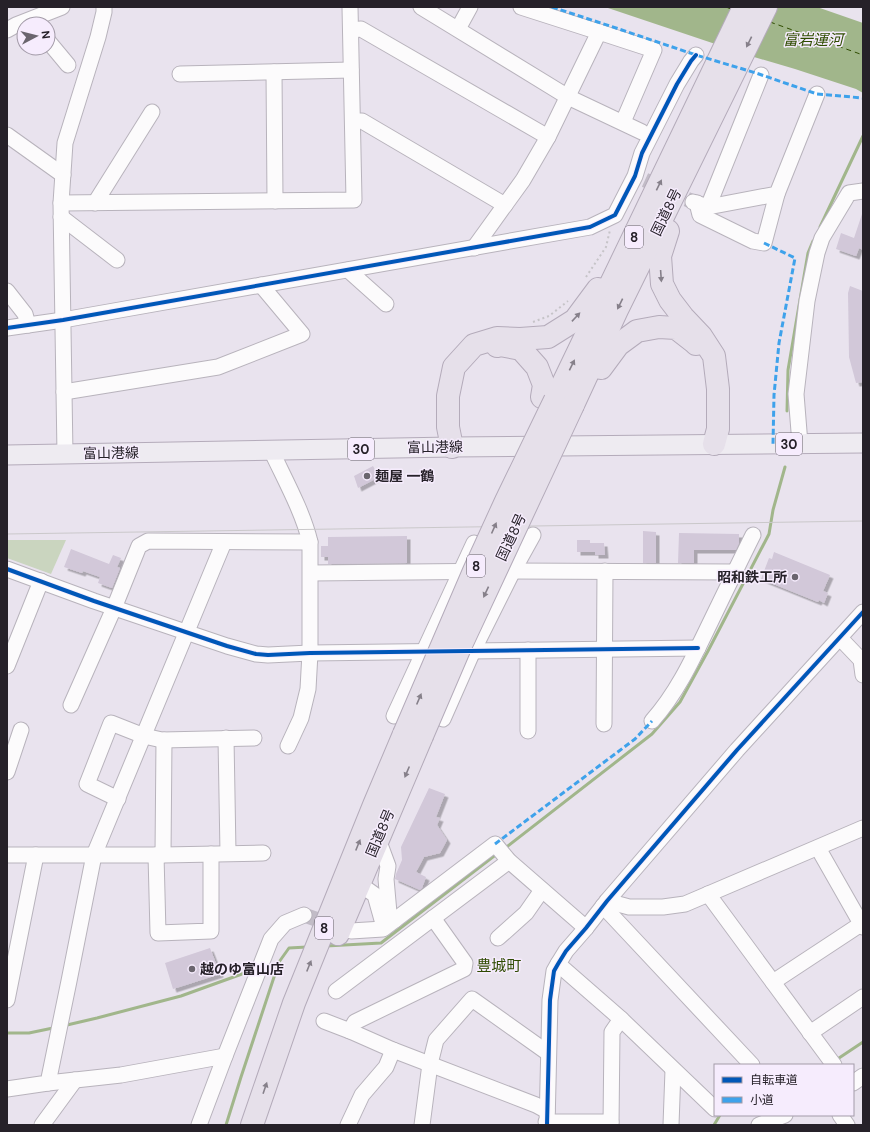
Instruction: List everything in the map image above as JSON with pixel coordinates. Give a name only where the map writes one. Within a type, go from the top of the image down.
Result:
[{"type":"highway","name":"国道8号","points":[[562,402],[617,310],[722,83],[744,7]]},
{"type":"highway","name":"国道8号","points":[[562,402],[648,207],[766,7]]},
{"type":"highway","points":[[714,444],[718,429],[718,389],[714,356],[701,336],[683,317],[670,300],[662,284],[660,256],[671,220],[707,139],[722,83]]},
{"type":"highway","points":[[452,447],[448,427],[448,396],[454,367],[474,345],[497,338],[520,339],[548,337],[575,320],[598,290],[648,207]]},
{"type":"highway","points":[[515,506],[562,402],[602,365],[618,345],[637,331],[659,327],[676,328],[694,342],[704,358],[708,426],[714,444]]},
{"type":"highway","points":[[452,447],[458,426],[458,396],[464,369],[477,352],[500,345],[520,349],[537,367],[544,385],[562,402]]},
{"type":"highway","points":[[515,506],[562,402]]},
{"type":"highway","name":"国道8号","points":[[252,1125],[294,1003],[374,806],[474,571],[515,506]]},
{"type":"highway","name":"国道8号","points":[[269,1125],[308,1006],[378,839],[407,729]]},
{"type":"main road","name":"富山港線","points":[[7,455],[452,447],[863,443]]},
{"type":"street","points":[[44,16],[62,7]]},
{"type":"street","points":[[65,454],[61,210],[65,143],[98,37],[104,7]]},
{"type":"street","points":[[61,210],[95,203],[354,200],[350,7]]},
{"type":"street","points":[[421,7],[568,97],[642,132]]},
{"type":"street","points":[[458,29],[470,7]]},
{"type":"street","points":[[522,7],[654,50],[623,122]]},
{"type":"street","points":[[7,30],[16,25]]},
{"type":"street","points":[[351,30],[361,29],[548,138]]},
{"type":"street","points":[[474,248],[523,180],[548,138],[599,32]]},
{"type":"street","points":[[56,51],[68,65]]},
{"type":"street","points":[[7,328],[63,320],[590,227],[614,215],[640,178],[642,153],[680,78],[696,55]]},
{"type":"street","points":[[180,74],[352,70]]},
{"type":"street","points":[[274,72],[275,201]]},
{"type":"street","points":[[761,75],[699,204],[700,215],[753,241],[764,243],[777,194],[817,94]]},
{"type":"street","points":[[95,203],[152,112]]},
{"type":"street","points":[[353,121],[362,121],[505,205]]},
{"type":"street","points":[[7,135],[63,175]]},
{"type":"street","points":[[800,444],[796,394],[797,378],[808,301],[817,253],[822,238],[849,193],[863,191]]},
{"type":"street","points":[[699,204],[777,194]]},
{"type":"street","points":[[61,210],[118,260]]},
{"type":"street","points":[[348,270],[386,304]]},
{"type":"street","points":[[64,392],[218,367],[302,334],[261,285]]},
{"type":"street","points":[[7,291],[25,314],[28,325]]},
{"type":"street","points":[[271,450],[291,492],[307,530],[310,542],[310,653],[308,690],[301,718],[288,746]]},
{"type":"street","points":[[443,719],[473,651],[532,535]]},
{"type":"street","points":[[652,721],[678,688],[753,535]]},
{"type":"street","points":[[71,705],[114,608],[139,546],[148,542],[310,542]]},
{"type":"street","points":[[48,1083],[94,855],[224,542]]},
{"type":"street","points":[[407,729],[424,652],[474,543]]},
{"type":"street","points":[[7,569],[114,608],[227,646],[256,654],[698,648]]},
{"type":"street","points":[[311,574],[461,571],[735,572]]},
{"type":"street","points":[[604,724],[605,571]]},
{"type":"street","points":[[7,666],[40,581]]},
{"type":"street","points":[[547,1119],[550,1000],[554,971],[566,951],[605,903],[737,750],[863,612]]},
{"type":"street","points":[[840,638],[861,660],[863,675]]},
{"type":"street","points":[[528,650],[528,731]]},
{"type":"street","points":[[118,799],[86,784],[111,723],[144,736],[164,740],[254,738]]},
{"type":"street","points":[[7,772],[21,730]]},
{"type":"street","points":[[226,738],[228,853]]},
{"type":"street","points":[[164,740],[159,855],[158,933],[211,931],[211,854]]},
{"type":"street","points":[[605,903],[629,907],[663,907],[685,904],[863,828]]},
{"type":"street","points":[[378,839],[388,866],[386,879],[389,924]]},
{"type":"street","points":[[352,931],[389,924],[495,844],[509,861],[586,928]]},
{"type":"street","points":[[773,982],[862,926],[818,848]]},
{"type":"street","points":[[7,855],[159,855],[263,852]]},
{"type":"street","points":[[7,1000],[36,855]]},
{"type":"street","points":[[336,991],[509,861]]},
{"type":"street","points":[[356,890],[368,890],[375,895],[380,914],[389,924]]},
{"type":"street","points":[[498,938],[526,914],[542,890]]},
{"type":"street","points":[[708,894],[833,1064]]},
{"type":"street","points":[[605,903],[751,1064]]},
{"type":"street","points":[[199,1125],[271,939],[285,923],[304,915]]},
{"type":"street","points":[[350,1031],[355,1022],[464,970],[465,963],[433,918]]},
{"type":"street","points":[[558,964],[620,1019],[714,1108]]},
{"type":"street","points":[[810,1033],[863,997]]},
{"type":"street","points":[[422,1125],[430,1064],[436,1040],[472,999],[548,1053]]},
{"type":"street","points":[[324,1021],[393,1050],[536,1105],[547,1119],[611,1124],[612,1032],[620,1019]]},
{"type":"street","points":[[348,1125],[362,1096],[386,1067],[393,1050]]},
{"type":"street","points":[[7,1090],[48,1083],[121,1075],[225,1056]]},
{"type":"street","points":[[671,1125],[673,1070]]},
{"type":"street","points":[[854,1082],[863,1076]]},
{"type":"street","points":[[42,1125],[75,1080]]},
{"type":"street","points":[[841,1116],[847,1125]]},
{"type":"street","points":[[759,1125],[780,1120]]},
{"type":"shaded area","points":[[7,540],[66,540],[51,574],[7,558]]},
{"type":"water","name":"富岩運河","points":[[605,7],[817,7],[863,23],[863,93],[856,89],[754,57]]},
{"type":"building","points":[[862,214],[863,250],[859,248],[856,256],[836,249],[841,233],[854,238]]},
{"type":"building","points":[[850,286],[863,291],[863,382],[856,383],[849,357],[848,293]]},
{"type":"building","name":"麺屋 一鶴","points":[[373,466],[379,477],[358,488],[354,476]]},
{"type":"building","points":[[643,531],[656,532],[656,563],[643,563]]},
{"type":"building","points":[[679,533],[739,534],[739,543],[736,550],[694,550],[694,563],[678,563]]},
{"type":"building","points":[[407,536],[407,563],[328,564],[328,557],[321,557],[321,546],[328,546],[328,537]]},
{"type":"building","points":[[577,540],[590,540],[590,543],[604,543],[605,555],[595,555],[595,552],[577,552]]},
{"type":"building","points":[[71,549],[109,564],[113,555],[121,558],[117,567],[120,568],[112,588],[98,583],[100,577],[83,571],[82,573],[64,567]]},
{"type":"building","name":"昭和鉄工所","points":[[774,552],[830,575],[823,591],[828,593],[824,603],[819,600],[818,602],[761,579],[769,558],[772,559]]},
{"type":"building","points":[[429,788],[445,794],[436,817],[440,818],[437,825],[447,840],[440,853],[424,857],[416,872],[426,877],[420,890],[395,879],[402,860],[401,847]]},
{"type":"building","name":"越のゆ富山店","points":[[210,948],[220,974],[173,989],[165,963]]},
{"type":"waterway","points":[[820,227],[863,136]]},
{"type":"waterway","points":[[787,411],[788,370],[808,253],[813,241]]},
{"type":"waterway","points":[[504,849],[652,734],[680,702],[769,534],[773,510],[785,467]]},
{"type":"waterway","points":[[326,946],[381,943],[498,853]]},
{"type":"waterway","points":[[226,1125],[279,962],[289,948],[307,947]]},
{"type":"waterway","points":[[67,1025],[181,996],[253,970]]},
{"type":"waterway","points":[[7,1033],[29,1033],[53,1028]]},
{"type":"waterway","points":[[836,1060],[863,1042]]},
{"type":"waterway","points":[[714,1125],[719,1116]]},
{"type":"ferry route","points":[[726,7],[731,9]]},
{"type":"ferry route","points":[[770,22],[863,55]]},
{"type":"tunnel","points":[[645,180],[693,202]]},
{"type":"tunnel","points":[[304,915],[336,926]]},
{"type":"tram line","points":[[7,534],[863,521]]},
{"type":"marked path","points":[[552,7],[817,94],[863,98]]},
{"type":"marked path","points":[[764,243],[795,258],[779,343],[774,395],[773,444]]},
{"type":"marked path","points":[[495,844],[635,739],[652,721]]},
{"type":"cycle path","points":[[7,328],[63,320],[590,227],[615,215],[635,176],[642,153],[677,84],[696,55]]},
{"type":"cycle path","points":[[7,569],[94,601],[227,646],[256,654],[698,648]]},
{"type":"cycle path","points":[[547,1125],[550,1000],[554,971],[566,951],[737,750],[863,612]]},
{"type":"place","name":"麺屋 一鶴","points":[[367,476]]},
{"type":"place","name":"昭和鉄工所","points":[[795,577]]},
{"type":"place","name":"越のゆ富山店","points":[[192,969]]},
{"type":"district","name":"豊城町","points":[[499,966]]}]
